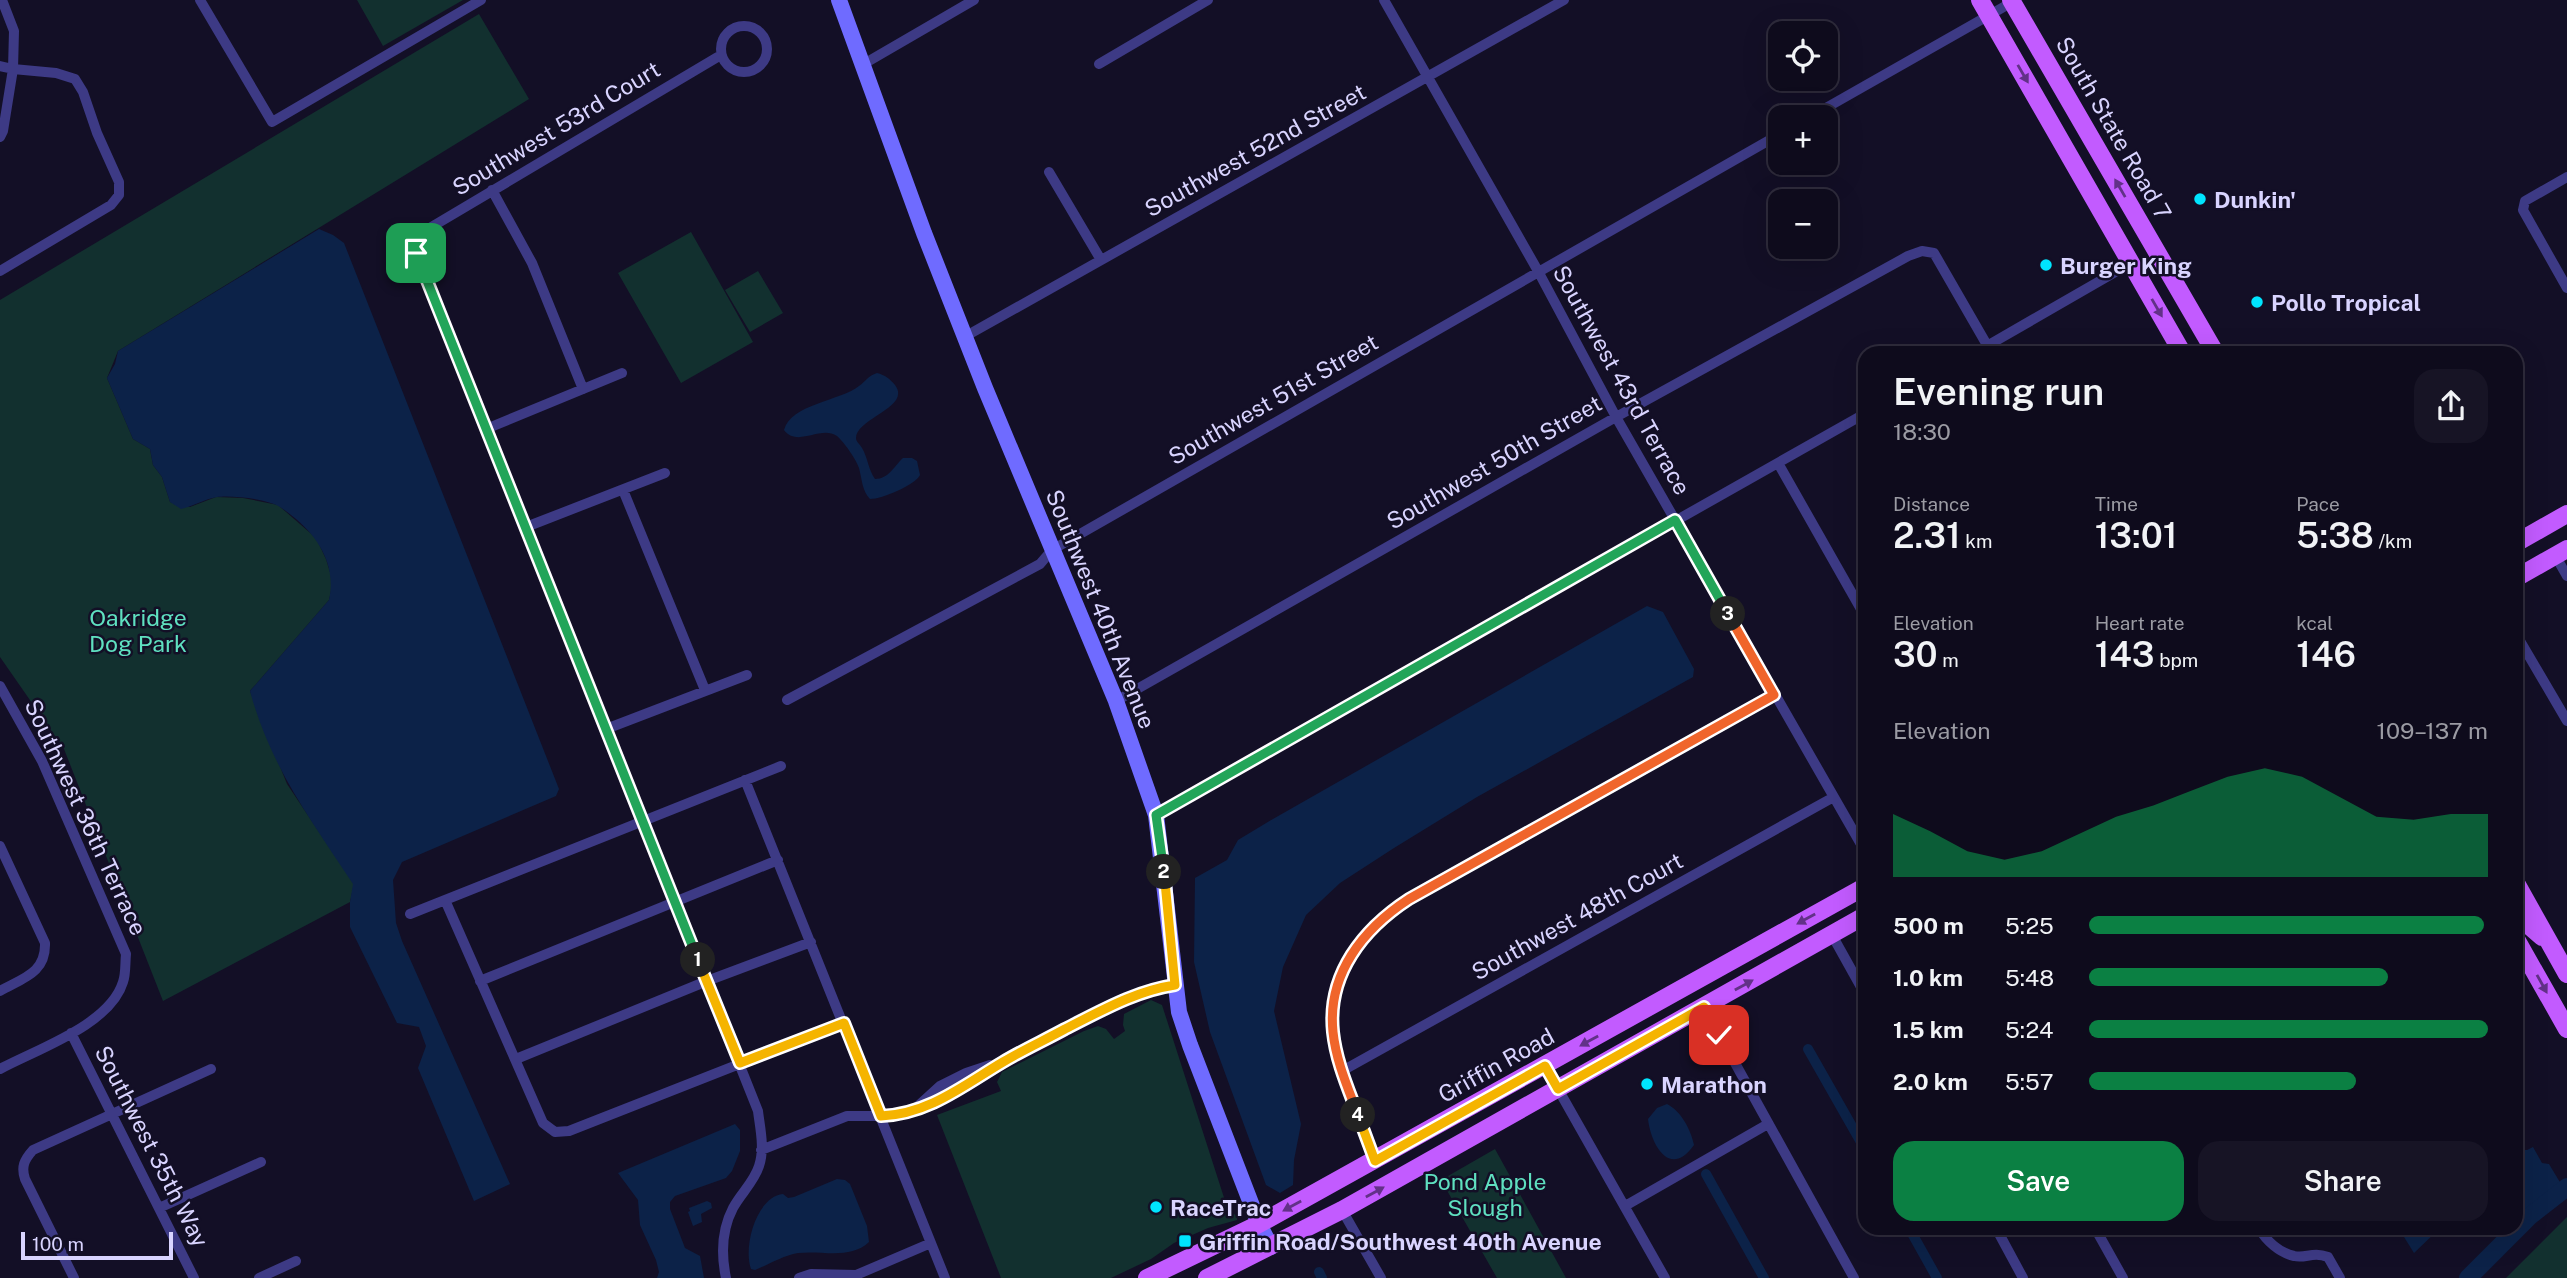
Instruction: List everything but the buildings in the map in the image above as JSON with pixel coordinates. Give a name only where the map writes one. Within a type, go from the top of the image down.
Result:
[{"type":"main road","name":"South State Road 7","points":[[2013,1],[2211,346]]},
{"type":"main road","points":[[1984,8],[2179,346]]},
{"type":"main road","points":[[2113,233],[2133,245],[2155,247]]},
{"type":"main road","points":[[2132,263],[2154,266],[2175,282]]},
{"type":"main road","points":[[2523,540],[2567,514]]},
{"type":"main road","points":[[2523,574],[2561,552]]},
{"type":"main road","name":"Griffin Road","points":[[1147,1278],[1259,1224],[1375,1161],[1858,890]]},
{"type":"main road","points":[[2523,896],[2567,974]]},
{"type":"main road","points":[[1207,1278],[1342,1210],[1858,920]]},
{"type":"main road","points":[[2523,922],[2550,944]]},
{"type":"main road","points":[[2523,951],[2567,1029]]},
{"type":"street","points":[[0,136],[4,131],[13,69],[14,30],[2,0]]},
{"type":"street","points":[[200,0],[272,122],[481,0]]},
{"type":"street","name":"Southwest 40th Avenue","points":[[839,0],[924,233],[1116,701],[1156,815],[1170,913],[1179,1012],[1259,1224],[1271,1247]]},
{"type":"street","points":[[862,65],[974,0]]},
{"type":"street","points":[[1099,64],[1209,0]]},
{"type":"street","name":"Southwest 43rd Terrace","points":[[1384,0],[1538,271],[1616,417],[1858,840]]},
{"type":"street","name":"Southwest 52nd Street","points":[[966,337],[1564,0]]},
{"type":"street","points":[[1829,105],[1984,8],[2013,1]]},
{"type":"street","name":"Southwest 53rd Court","points":[[751,27],[758,30],[767,43],[766,58],[750,72],[735,71],[721,55],[723,39],[734,28],[751,27]]},
{"type":"street","name":"Southwest 53rd Court","points":[[486,429],[416,253],[416,241],[423,232],[721,55]]},
{"type":"street","points":[[0,66],[56,73],[75,79],[83,92],[97,133],[119,182],[119,195],[111,205],[0,271]]},
{"type":"street","name":"Southwest 51st Street","points":[[787,700],[1040,564],[1052,550],[1768,141]]},
{"type":"street","points":[[1049,172],[1101,260]]},
{"type":"street","points":[[2567,177],[2525,201],[2523,211],[2567,288]]},
{"type":"street","points":[[492,190],[532,263],[583,389]]},
{"type":"street","name":"Southwest 50th Street","points":[[1116,701],[1616,417],[1909,256],[1922,251],[1934,253],[1978,346]]},
{"type":"street","points":[[1987,346],[2132,263]]},
{"type":"street","points":[[622,373],[486,429],[758,1111],[762,1139],[760,1165],[733,1208],[723,1234],[722,1257],[726,1278]]},
{"type":"street","points":[[1156,815],[1858,418]]},
{"type":"street","points":[[1778,463],[1858,604]]},
{"type":"street","points":[[526,527],[665,473]]},
{"type":"street","points":[[624,490],[705,690]]},
{"type":"street","points":[[2561,552],[2567,576]]},
{"type":"street","points":[[2523,646],[2567,721]]},
{"type":"street","points":[[606,729],[747,675]]},
{"type":"street","name":"Southwest 36th Terrace","points":[[0,686],[42,761],[126,954],[123,982],[108,1008],[71,1033],[0,1069]]},
{"type":"street","points":[[1375,1161],[1342,1071],[1333,1032],[1338,978],[1363,939],[1398,906],[1774,695]]},
{"type":"street","points":[[410,914],[782,766]]},
{"type":"street","points":[[745,780],[945,1278]]},
{"type":"street","name":"Southwest 48th Court","points":[[1342,1071],[1832,798]]},
{"type":"street","points":[[0,846],[45,943],[45,956],[36,972],[0,991]]},
{"type":"street","points":[[480,981],[778,860]]},
{"type":"street","points":[[445,900],[543,1122],[555,1132],[569,1131],[844,1023]]},
{"type":"street","points":[[1832,935],[1858,982]]},
{"type":"street","points":[[516,1059],[706,981],[811,942]]},
{"type":"street","points":[[761,1150],[847,1116],[898,1115],[926,1107],[969,1085],[1003,1061],[1133,995],[1175,985]]},
{"type":"street","points":[[1704,1007],[1854,1278]]},
{"type":"street","name":"Southwest 35th Way","points":[[71,1033],[194,1278]]},
{"type":"street","points":[[1545,1066],[1665,1278]]},
{"type":"street","points":[[74,1278],[25,1180],[23,1165],[33,1150],[211,1069]]},
{"type":"street","points":[[1625,1206],[1768,1124]]},
{"type":"street","points":[[159,1208],[261,1162]]},
{"type":"street","points":[[1342,1210],[1381,1278]]},
{"type":"street","points":[[2000,1235],[2023,1278]]},
{"type":"street","points":[[2099,1235],[2123,1278]]},
{"type":"street","points":[[2265,1235],[2274,1246],[2296,1257],[2317,1253],[2328,1257],[2340,1278]]},
{"type":"street","points":[[799,1278],[811,1275],[856,1275],[930,1243]]},
{"type":"street","points":[[259,1278],[296,1261]]},
{"type":"green space","points":[[357,0],[463,0],[383,46]]},
{"type":"green space","name":"Oakridge Dog Park","points":[[479,14],[529,99],[118,351],[107,378],[133,439],[150,449],[153,465],[162,477],[170,502],[190,507],[216,497],[243,498],[278,505],[316,538],[333,582],[329,600],[250,691],[287,784],[354,884],[350,902],[163,1001],[64,749],[0,657],[0,300]]},
{"type":"green space","points":[[691,232],[753,342],[681,383],[618,273]]},
{"type":"green space","points":[[758,271],[783,313],[750,332],[725,290]]},
{"type":"green space","points":[[1151,1000],[1162,1005],[1228,1210],[1237,1216],[1237,1220],[1208,1228],[1174,1243],[1151,1259],[1111,1278],[1001,1278],[937,1115],[1001,1091],[997,1082],[1002,1072],[1084,1031],[1098,1026],[1106,1029],[1114,1039],[1125,1031],[1124,1014]]},
{"type":"green space","name":"Pond Apple Slough","points":[[1495,1149],[1566,1278],[1497,1278],[1441,1180]]},
{"type":"green space","points":[[2567,1217],[2567,1278],[2506,1278]]},
{"type":"water","points":[[319,229],[344,243],[559,789],[556,796],[402,862],[393,880],[396,923],[402,941],[510,1184],[474,1201],[418,1068],[426,1046],[419,1027],[397,1023],[350,927],[353,884],[307,815],[280,768],[258,718],[250,691],[329,600],[331,585],[326,559],[312,535],[292,515],[274,504],[249,498],[223,497],[181,509],[170,502],[162,477],[153,465],[150,449],[133,439],[107,378],[115,364],[118,351]]},
{"type":"water","points":[[877,373],[895,385],[898,393],[896,400],[864,425],[856,440],[875,479],[888,474],[903,458],[917,461],[920,475],[898,491],[870,499],[855,460],[837,436],[824,433],[796,437],[784,430],[788,421],[796,414],[851,391]]},
{"type":"water","points":[[1647,606],[1663,612],[1694,669],[1693,677],[1477,797],[1394,848],[1340,883],[1306,915],[1283,967],[1274,1011],[1301,1124],[1294,1160],[1293,1185],[1280,1193],[1266,1185],[1210,1032],[1194,962],[1195,878],[1227,860],[1238,840]]},
{"type":"water","points":[[1667,1104],[1677,1111],[1685,1122],[1694,1145],[1677,1159],[1670,1159],[1658,1148],[1648,1119],[1657,1108]]},
{"type":"water","points":[[735,1124],[740,1130],[740,1151],[732,1171],[726,1178],[675,1196],[670,1202],[670,1209],[685,1248],[700,1256],[704,1278],[657,1278],[659,1272],[656,1260],[640,1225],[638,1200],[618,1173]]},
{"type":"water","points":[[2533,1147],[2542,1163],[2549,1164],[2564,1189],[2523,1220],[2523,1150]]},
{"type":"water","points":[[837,1179],[850,1184],[867,1226],[869,1242],[861,1248],[845,1253],[798,1253],[755,1270],[751,1269],[750,1236],[765,1204],[774,1197],[783,1194],[788,1198],[794,1197]]},
{"type":"water","points":[[707,1201],[712,1208],[701,1214],[702,1222],[693,1226],[689,1208]]},
{"type":"water","points":[[2403,1235],[2433,1235],[2414,1253]]},
{"type":"waterway","points":[[1808,1049],[1858,1137]]},
{"type":"waterway","points":[[1706,1174],[1764,1278]]},
{"type":"waterway","points":[[2523,1223],[2567,1187]]},
{"type":"waterway","points":[[1913,1235],[1937,1278]]},
{"type":"waterway","points":[[2468,1278],[2511,1235]]},
{"type":"waterway","points":[[1319,1272],[1322,1278]]},
{"type":"place","name":"Dunkin'","points":[[2200,199]]},
{"type":"place","name":"Burger King","points":[[2046,265]]},
{"type":"place","name":"Pollo Tropical","points":[[2257,302]]},
{"type":"place","name":"Marathon","points":[[1647,1084]]},
{"type":"place","name":"RaceTrac","points":[[1156,1207]]},
{"type":"place","name":"Griffin Road/Southwest 40th Avenue","points":[[1185,1241]]},
{"type":"route","points":[[416,253],[740,1063],[844,1023],[881,1116],[898,1115],[926,1107],[969,1085],[1003,1061],[1133,995],[1175,985],[1170,913],[1156,815],[1675,520],[1774,695],[1409,899],[1387,914],[1356,947],[1338,978],[1333,1032],[1342,1071],[1375,1161],[1545,1066],[1558,1089],[1704,1007],[1719,1035]]}]
